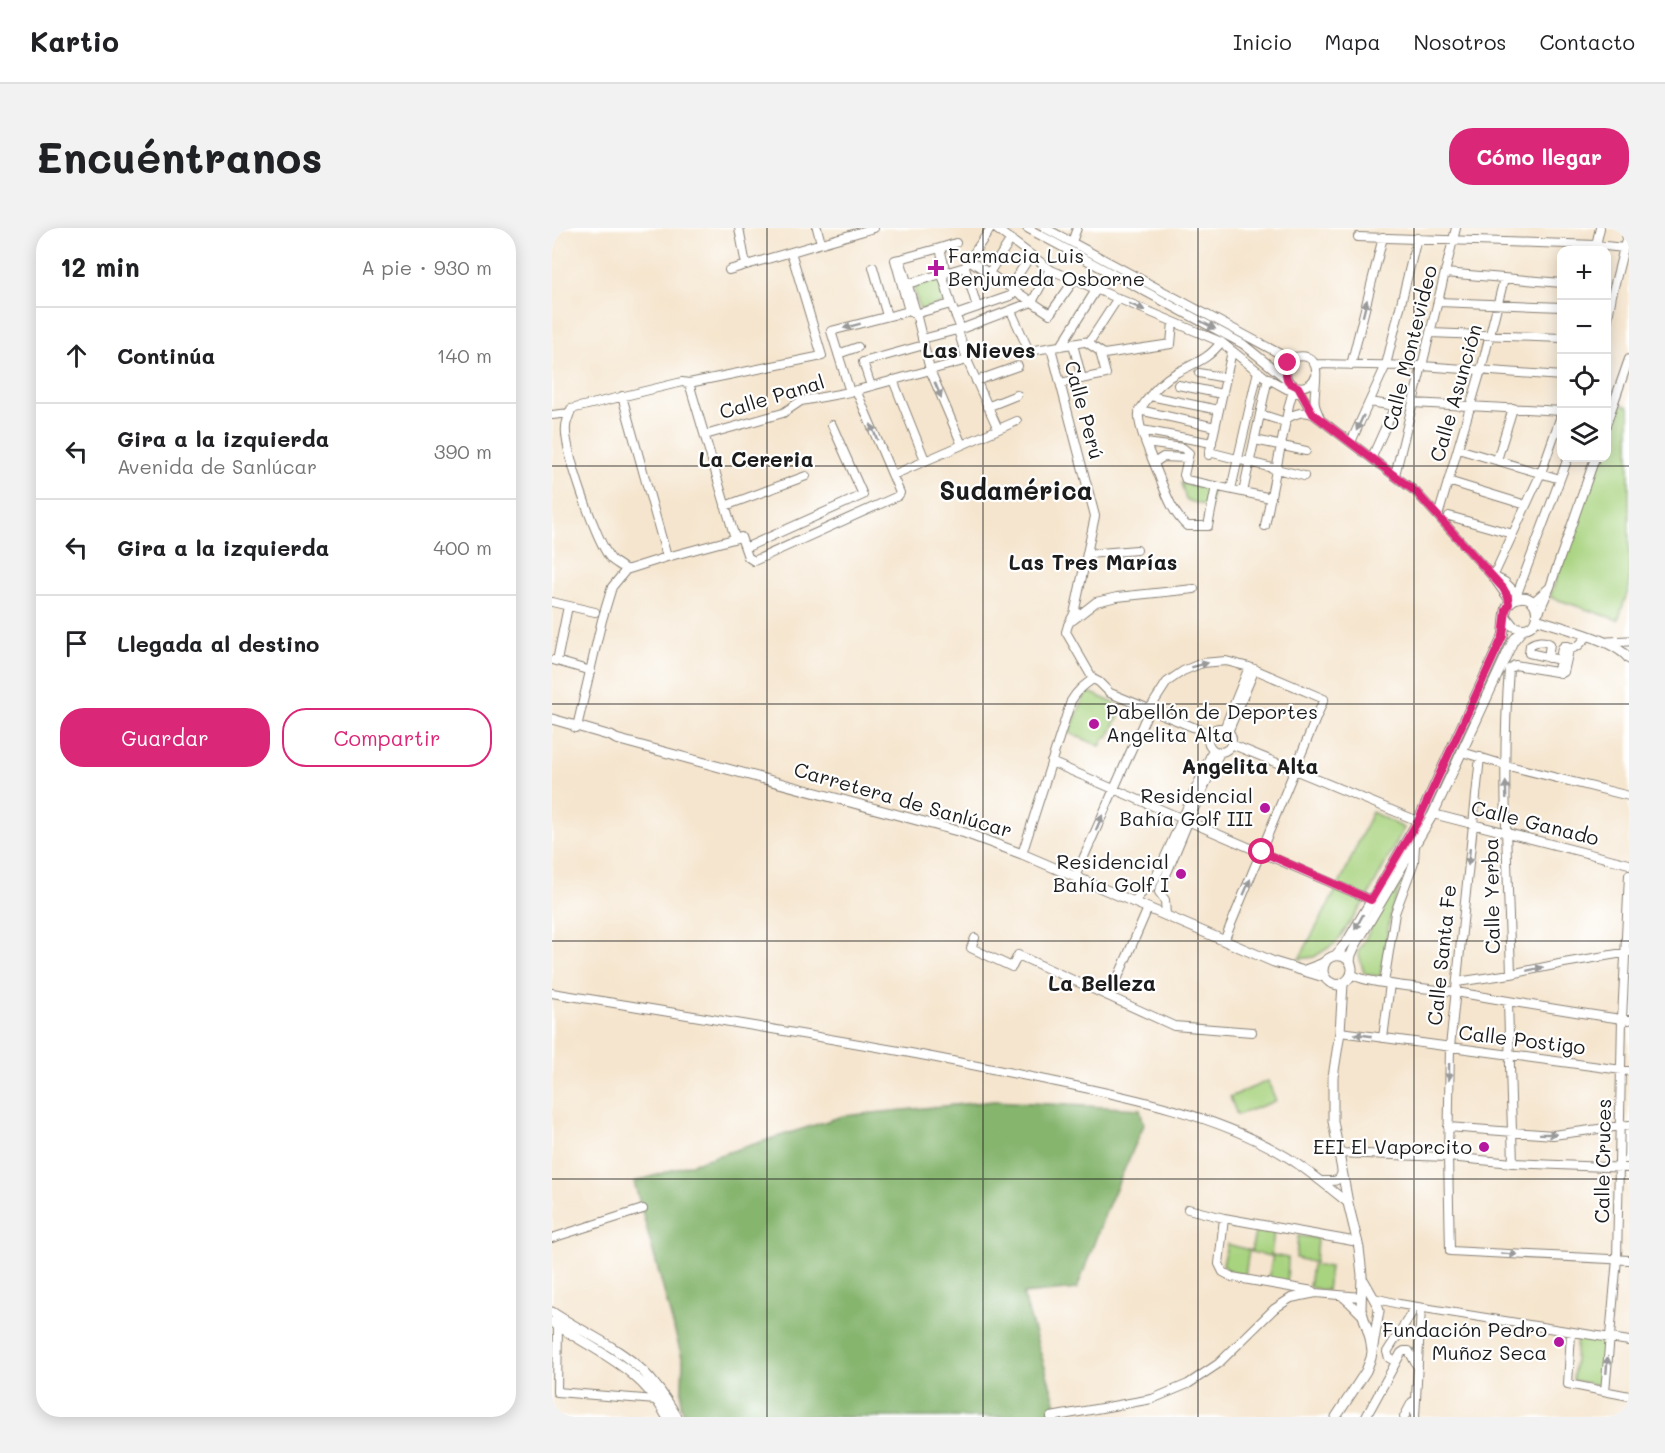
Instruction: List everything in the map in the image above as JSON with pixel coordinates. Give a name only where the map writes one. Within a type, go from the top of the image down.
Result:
[{"type":"main road","points":[[1336,955],[1347,942],[1418,821],[1503,636],[1506,610],[1509,604],[1519,596],[1533,602],[1537,609],[1537,617],[1530,626],[1523,628],[1512,626],[1506,617]]},
{"type":"main road","points":[[1537,617],[1605,642],[1627,657]]},
{"type":"main road","points":[[1328,980],[1338,985],[1343,984],[1352,974],[1350,962],[1355,946],[1433,814],[1512,641],[1523,628]]},
{"type":"main road","points":[[1605,642],[1628,641],[1627,657]]},
{"type":"main road","name":"Carretera de Sanlúcar","points":[[552,722],[965,833],[1022,854],[1274,962],[1305,970],[1328,980]]},
{"type":"main road","name":"Carretera de Sanlúcar","points":[[552,722],[608,740],[616,739]]},
{"type":"main road","points":[[1305,970],[1336,955],[1343,956],[1350,962]]},
{"type":"main road","points":[[1326,961],[1323,968],[1342,1005]]},
{"type":"main road","points":[[1343,984],[1340,1032],[1333,1077],[1333,1121],[1348,1203],[1358,1242],[1362,1275],[1360,1305],[1372,1351]]},
{"type":"main road","points":[[1336,1417],[1366,1371],[1372,1351],[1378,1308],[1362,1275]]},
{"type":"main road","points":[[1361,1298],[1374,1298]]},
{"type":"main road","points":[[552,1312],[636,1365],[656,1385],[677,1417]]},
{"type":"main road","points":[[1362,1315],[1370,1319],[1378,1315]]},
{"type":"main road","points":[[555,1324],[620,1364],[647,1388],[667,1417]]},
{"type":"street","points":[[739,228],[746,265]]},
{"type":"street","points":[[816,228],[820,243]]},
{"type":"street","points":[[729,270],[820,243],[844,232],[874,228]]},
{"type":"street","points":[[905,285],[967,264],[993,228],[1050,269],[1221,342],[1268,378],[1296,389],[1309,385],[1315,378]]},
{"type":"street","points":[[1027,228],[1243,344],[1287,379],[1317,416]]},
{"type":"street","points":[[1046,228],[1288,357],[1307,357],[1315,364],[1422,366],[1557,376]]},
{"type":"street","points":[[1072,242],[1077,228]]},
{"type":"street","name":"Calle Montevideo","points":[[1395,475],[1456,228]]},
{"type":"street","points":[[1596,245],[1600,228]]},
{"type":"street","points":[[1611,288],[1629,228]]},
{"type":"street","points":[[1358,237],[1453,239],[1624,248]]},
{"type":"street","points":[[1351,365],[1383,237]]},
{"type":"street","points":[[1351,442],[1386,365],[1417,238]]},
{"type":"street","points":[[989,273],[1011,239]]},
{"type":"street","points":[[956,243],[895,260],[905,285],[930,370],[962,445]]},
{"type":"street","points":[[940,248],[951,304],[967,360],[998,429]]},
{"type":"street","points":[[626,570],[612,559],[602,543],[581,492],[567,443],[566,427],[571,409],[682,382],[689,383],[822,356],[791,252]]},
{"type":"street","points":[[955,315],[1010,296],[1031,255]]},
{"type":"street","points":[[967,264],[989,273],[1050,314],[1075,279]]},
{"type":"street","points":[[967,264],[977,307]]},
{"type":"street","points":[[873,267],[887,316]]},
{"type":"street","points":[[871,386],[863,362],[960,330],[1032,302],[1050,269]]},
{"type":"street","points":[[1445,273],[1557,283]]},
{"type":"street","name":"Calle Asunción","points":[[1438,516],[1481,370],[1504,279]]},
{"type":"street","points":[[1061,346],[1096,290]]},
{"type":"street","points":[[1011,311],[1029,351],[1090,341],[1118,298]]},
{"type":"street","points":[[1438,302],[1557,307]]},
{"type":"street","points":[[577,727],[612,587],[626,570],[667,556],[741,537],[748,557],[754,561],[898,496],[900,493],[893,475],[853,391],[831,331],[887,316],[951,304]]},
{"type":"street","points":[[1086,342],[1104,354],[1170,344],[1173,322]]},
{"type":"street","points":[[1430,333],[1557,338]]},
{"type":"street","points":[[1216,486],[1208,526],[1187,526],[1180,520],[1171,506],[1146,443],[1139,419],[1139,410],[1158,385],[1176,373],[1197,364],[1215,351],[1221,342]]},
{"type":"street","points":[[1073,344],[1082,379]]},
{"type":"street","points":[[838,354],[858,347]]},
{"type":"street","name":"Calle Perú","points":[[1051,348],[1095,516],[1087,554]]},
{"type":"street","points":[[1232,351],[1209,454],[1238,459],[1304,477]]},
{"type":"street","points":[[1060,383],[1106,374],[1100,352]]},
{"type":"street","points":[[1287,379],[1286,368],[1294,358]]},
{"type":"street","points":[[1611,411],[1629,359]]},
{"type":"street","name":"Calle Panal","points":[[705,435],[783,413],[801,401],[853,391],[967,360]]},
{"type":"street","points":[[1315,364],[1317,416]]},
{"type":"street","points":[[976,381],[1018,366]]},
{"type":"street","points":[[1231,489],[1258,371]]},
{"type":"street","points":[[1199,372],[1226,378]]},
{"type":"street","points":[[1243,492],[1268,378]]},
{"type":"street","points":[[893,380],[925,460]]},
{"type":"street","points":[[689,383],[735,538]]},
{"type":"street","points":[[1178,385],[1222,394]]},
{"type":"street","points":[[1264,526],[1286,421],[1296,389]]},
{"type":"street","points":[[987,407],[1017,395]]},
{"type":"street","points":[[622,396],[667,556]]},
{"type":"street","points":[[1150,396],[1219,410]]},
{"type":"street","points":[[1370,402],[1395,406],[1372,457]]},
{"type":"street","points":[[1413,403],[1557,412]]},
{"type":"street","points":[[1497,460],[1513,408]]},
{"type":"street","points":[[1139,410],[1215,427]]},
{"type":"street","points":[[1260,414],[1286,421],[1299,413],[1309,412],[1372,457],[1416,492],[1493,577],[1508,597],[1509,604]]},
{"type":"street","points":[[552,415],[570,413]]},
{"type":"street","points":[[893,475],[1017,421]]},
{"type":"street","points":[[745,548],[863,495],[832,424]]},
{"type":"street","points":[[1493,577],[1541,473],[1557,427]]},
{"type":"street","points":[[1142,430],[1212,443]]},
{"type":"street","points":[[1254,440],[1306,451]]},
{"type":"street","points":[[1146,443],[1183,448],[1189,453],[1184,475],[1186,480],[1271,498]]},
{"type":"street","points":[[1458,449],[1560,479]]},
{"type":"street","points":[[1154,463],[1163,457],[1188,458]]},
{"type":"street","points":[[1493,577],[1505,582],[1519,596],[1566,462]]},
{"type":"street","points":[[1537,617],[1550,587],[1594,462]]},
{"type":"street","points":[[725,506],[806,476]]},
{"type":"street","points":[[1448,481],[1526,505]]},
{"type":"street","points":[[1449,516],[1513,534]]},
{"type":"street","points":[[1137,550],[1087,554],[1074,614],[1066,632],[1093,679],[1110,693],[1210,735]]},
{"type":"street","points":[[1533,602],[1550,587]]},
{"type":"street","points":[[1068,625],[1096,602],[1117,597],[1194,589]]},
{"type":"street","points":[[552,602],[595,612]]},
{"type":"street","points":[[595,612],[601,605],[607,604]]},
{"type":"street","points":[[568,606],[554,661],[591,670]]},
{"type":"street","points":[[595,612],[596,616],[602,620]]},
{"type":"street","points":[[1569,650],[1578,646],[1588,636]]},
{"type":"street","points":[[1564,646],[1568,646],[1569,650],[1564,672],[1560,673],[1558,670],[1564,646]]},
{"type":"street","points":[[1548,658],[1560,660]]},
{"type":"street","points":[[1075,877],[1149,710],[1167,682],[1183,671],[1202,663],[1226,661],[1252,668],[1324,699],[1224,941]]},
{"type":"street","name":"Calle Yerba","points":[[1511,975],[1505,765],[1509,669],[1515,665],[1560,673]]},
{"type":"street","points":[[1226,730],[1252,668]]},
{"type":"street","points":[[1022,854],[1071,701],[1083,686],[1093,679]]},
{"type":"street","points":[[1217,729],[1226,730],[1231,736],[1231,744],[1225,751],[1216,751],[1210,746],[1208,740],[1210,735],[1217,729]]},
{"type":"street","points":[[1231,744],[1418,821]]},
{"type":"street","points":[[1133,902],[1144,891],[1151,888],[1216,751]]},
{"type":"street","points":[[1462,752],[1629,796]]},
{"type":"street","name":"Calle Santa Fe","points":[[1480,757],[1450,1047],[1448,1127],[1450,1251],[1617,1259]]},
{"type":"street","points":[[1051,762],[1186,818],[1371,900]]},
{"type":"street","name":"Calle Ganado","points":[[1433,814],[1629,864]]},
{"type":"street","points":[[1159,892],[1186,818]]},
{"type":"street","points":[[1383,1038],[1395,913],[1414,862],[1415,845]]},
{"type":"street","name":"Calle Cruces","points":[[1605,1391],[1617,1259],[1620,1126],[1625,1071],[1629,875]]},
{"type":"street","points":[[1151,888],[1159,892],[1165,900],[1166,916]]},
{"type":"street","points":[[1110,996],[1148,908]]},
{"type":"street","points":[[975,938],[971,948],[1012,967],[1018,955],[1174,1026],[1252,1032]]},
{"type":"street","points":[[1457,982],[1511,975],[1627,952]]},
{"type":"street","points":[[1352,974],[1358,978],[1387,983],[1457,992],[1626,1020]]},
{"type":"street","points":[[552,993],[954,1061],[1114,1094],[1171,1109],[1228,1128],[1286,1157],[1322,1181],[1348,1203]]},
{"type":"street","points":[[1508,1002],[1513,1163]]},
{"type":"street","name":"Calle Postigo","points":[[1340,1032],[1625,1071]]},
{"type":"street","points":[[1448,1127],[1553,1135],[1629,1125]]},
{"type":"street","points":[[1338,1153],[1629,1168]]},
{"type":"street","points":[[1322,1181],[1333,1182],[1339,1179],[1342,1171]]},
{"type":"street","points":[[1333,1182],[1333,1191]]},
{"type":"street","points":[[552,1238],[643,1209]]},
{"type":"street","points":[[1188,1209],[1224,1218],[1358,1242]]},
{"type":"street","points":[[1224,1218],[1219,1264],[1223,1272],[1232,1277],[1361,1298]]},
{"type":"street","points":[[1617,1259],[1629,1260]]},
{"type":"street","points":[[1288,1299],[1291,1292],[1289,1287]]},
{"type":"street","points":[[1052,1417],[1152,1399],[1188,1384],[1218,1364],[1267,1316],[1288,1299],[1322,1293]]},
{"type":"street","points":[[1340,1296],[1350,1302],[1362,1315]]},
{"type":"street","points":[[1374,1298],[1629,1341]]},
{"type":"street","points":[[1378,1315],[1388,1307],[1399,1304]]},
{"type":"street","points":[[1396,1362],[1389,1358],[1387,1352],[1417,1307]]},
{"type":"street","points":[[1415,1417],[1419,1371],[1417,1307]]},
{"type":"street","points":[[555,1324],[557,1392],[656,1400]]},
{"type":"street","points":[[1571,1333],[1568,1384],[1629,1395]]},
{"type":"street","points":[[1366,1417],[1401,1353],[1409,1351],[1419,1371]]},
{"type":"street","points":[[1404,1417],[1412,1402],[1416,1400]]},
{"type":"street","points":[[1628,1417],[1629,1412]]},
{"type":"green space","points":[[939,278],[947,302],[920,310],[913,286]]},
{"type":"green space","points":[[1618,403],[1629,407],[1629,588],[1618,620],[1550,597],[1598,462],[1611,462],[1611,425]]},
{"type":"green space","points":[[1181,483],[1212,489],[1210,507],[1186,500]]},
{"type":"green space","points":[[1500,648],[1505,651],[1429,813],[1355,941],[1351,939],[1421,819]]},
{"type":"green space","name":"Pabellón de Deportes Angelita Alta","points":[[1087,691],[1118,705],[1115,714],[1119,716],[1108,738],[1105,737],[1100,746],[1069,733]]},
{"type":"green space","points":[[1372,812],[1404,828],[1367,898],[1336,943],[1314,957],[1299,959],[1339,885]]},
{"type":"green space","points":[[1410,858],[1391,912],[1380,977],[1364,973],[1358,952]]},
{"type":"green space","points":[[1268,1081],[1276,1101],[1237,1115],[1230,1097]]},
{"type":"green space","points":[[994,1101],[1140,1109],[1144,1125],[1106,1211],[1077,1289],[1023,1294],[1057,1408],[1051,1412],[1024,1417],[685,1417],[681,1406],[683,1361],[634,1182],[843,1116]]},
{"type":"green space","points":[[1256,1228],[1274,1231],[1271,1256],[1251,1252]]},
{"type":"green space","points":[[1298,1236],[1317,1238],[1315,1263],[1296,1258]]},
{"type":"green space","points":[[1227,1244],[1249,1250],[1245,1276],[1228,1271],[1223,1264]]},
{"type":"green space","points":[[1273,1255],[1288,1258],[1287,1285],[1268,1280]]},
{"type":"green space","points":[[1312,1265],[1330,1267],[1327,1291],[1309,1287]]},
{"type":"green space","points":[[1577,1337],[1606,1341],[1602,1386],[1573,1380]]},
{"type":"place","name":"Farmacia Luis Benjumeda Osborne","points":[[936,268]]},
{"type":"place","name":"Pabellón de Deportes Angelita Alta","points":[[1094,724]]},
{"type":"place","name":"Residencial Bahía Golf III","points":[[1265,808]]},
{"type":"place","name":"Residencial Bahía Golf I","points":[[1181,874]]},
{"type":"place","name":"EEI El Vaporcito","points":[[1484,1147]]},
{"type":"place","name":"Fundación Pedro Muñoz Seca","points":[[1559,1342]]},
{"type":"district","name":"Las Nieves","points":[[979,351]]},
{"type":"district","name":"La Cereria","points":[[756,460]]},
{"type":"district","name":"Sudamérica","points":[[1016,491]]},
{"type":"district","name":"Las Tres Marías","points":[[1093,563]]},
{"type":"district","name":"Angelita Alta","points":[[1250,767]]},
{"type":"district","name":"La Belleza","points":[[1102,984]]},
{"type":"route","points":[[1262,852],[1371,900],[1418,821],[1503,636],[1506,610],[1509,604],[1503,588],[1416,492],[1313,414],[1298,387],[1287,379],[1288,363]]}]
